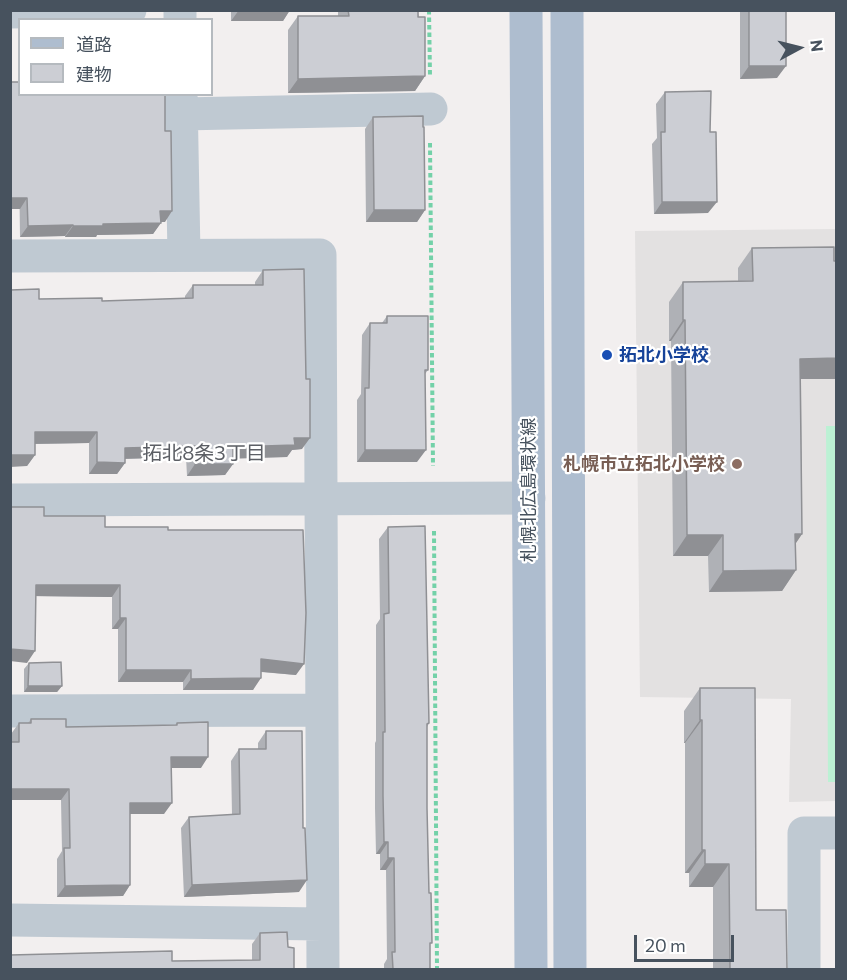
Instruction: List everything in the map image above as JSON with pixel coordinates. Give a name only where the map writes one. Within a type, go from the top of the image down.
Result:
[{"type":"main road","name":"札幌北広島環状線","points":[[526,10],[531,969]]},
{"type":"main road","points":[[567,10],[570,969]]},
{"type":"street","points":[[10,12],[130,10]]},
{"type":"street","points":[[184,255],[181,104],[431,109]]},
{"type":"street","points":[[10,256],[320,255],[323,969]]},
{"type":"street","points":[[10,500],[529,498]]},
{"type":"street","points":[[10,711],[321,710]]},
{"type":"street","points":[[804,969],[804,833],[837,833]]},
{"type":"street","points":[[10,920],[322,924]]},
{"type":"path","points":[[429,10],[433,468]]},
{"type":"path","points":[[434,524],[436,969]]},
{"type":"shaded area","name":"札幌市立拓北小学校","points":[[836,229],[836,801],[789,802],[791,699],[640,697],[635,231]]},
{"type":"green space","points":[[826,426],[836,426],[836,782],[828,782]]},
{"type":"building","points":[[348,10],[418,10],[418,17],[425,17],[425,76],[298,79],[298,16],[349,16]]},
{"type":"building","points":[[749,10],[786,10],[786,66],[749,66]]},
{"type":"building","points":[[10,82],[18,82],[18,96],[165,96],[165,131],[171,131],[172,211],[160,211],[161,223],[28,226],[27,198],[10,198]]},
{"type":"building","points":[[711,91],[710,132],[716,132],[717,202],[662,202],[661,132],[665,132],[665,92]]},
{"type":"building","points":[[423,116],[425,210],[374,210],[373,117]]},
{"type":"building","points":[[834,247],[834,261],[837,261],[837,358],[800,359],[802,534],[795,534],[796,570],[723,571],[723,535],[687,535],[683,282],[753,281],[752,248]]},
{"type":"building","points":[[304,269],[306,379],[310,379],[310,438],[294,438],[295,445],[233,447],[233,464],[195,464],[195,446],[125,448],[125,463],[97,462],[97,432],[35,432],[35,455],[10,455],[10,290],[39,289],[39,299],[102,298],[102,301],[193,298],[193,285],[263,285],[263,270]]},
{"type":"building","points":[[387,316],[428,316],[428,370],[425,370],[426,450],[365,450],[365,388],[369,388],[370,323],[387,323]]},
{"type":"building","points":[[10,507],[44,507],[44,516],[105,516],[105,527],[168,527],[168,530],[303,530],[306,613],[304,664],[261,659],[261,678],[191,679],[191,670],[126,670],[126,618],[120,618],[120,585],[36,585],[35,651],[10,649]]},
{"type":"building","points":[[425,526],[429,723],[427,724],[427,808],[432,943],[430,943],[430,969],[393,969],[392,952],[395,952],[394,858],[388,858],[388,842],[384,842],[383,796],[384,614],[389,613],[388,527]]},
{"type":"building","points":[[61,662],[62,686],[28,686],[29,663]]},
{"type":"building","points":[[700,688],[755,688],[756,910],[786,910],[787,969],[730,969],[729,864],[705,864],[705,850],[702,850]]},
{"type":"building","points":[[31,719],[66,719],[66,727],[177,725],[177,723],[208,722],[208,757],[171,757],[172,803],[130,803],[130,885],[65,886],[64,848],[70,848],[69,789],[10,789],[10,742],[19,742],[19,723],[31,723]]},
{"type":"building","points":[[266,731],[302,731],[303,828],[305,828],[307,880],[192,885],[189,817],[240,814],[239,749],[266,749]]},
{"type":"building","points":[[287,932],[288,947],[294,948],[294,969],[10,969],[10,955],[172,951],[172,961],[260,960],[260,933]]},
{"type":"place","name":"拓北小学校","points":[[607,355]]},
{"type":"place","name":"札幌市立拓北小学校","points":[[737,464]]},
{"type":"district","name":"拓北8条3丁目","points":[[204,453]]}]
